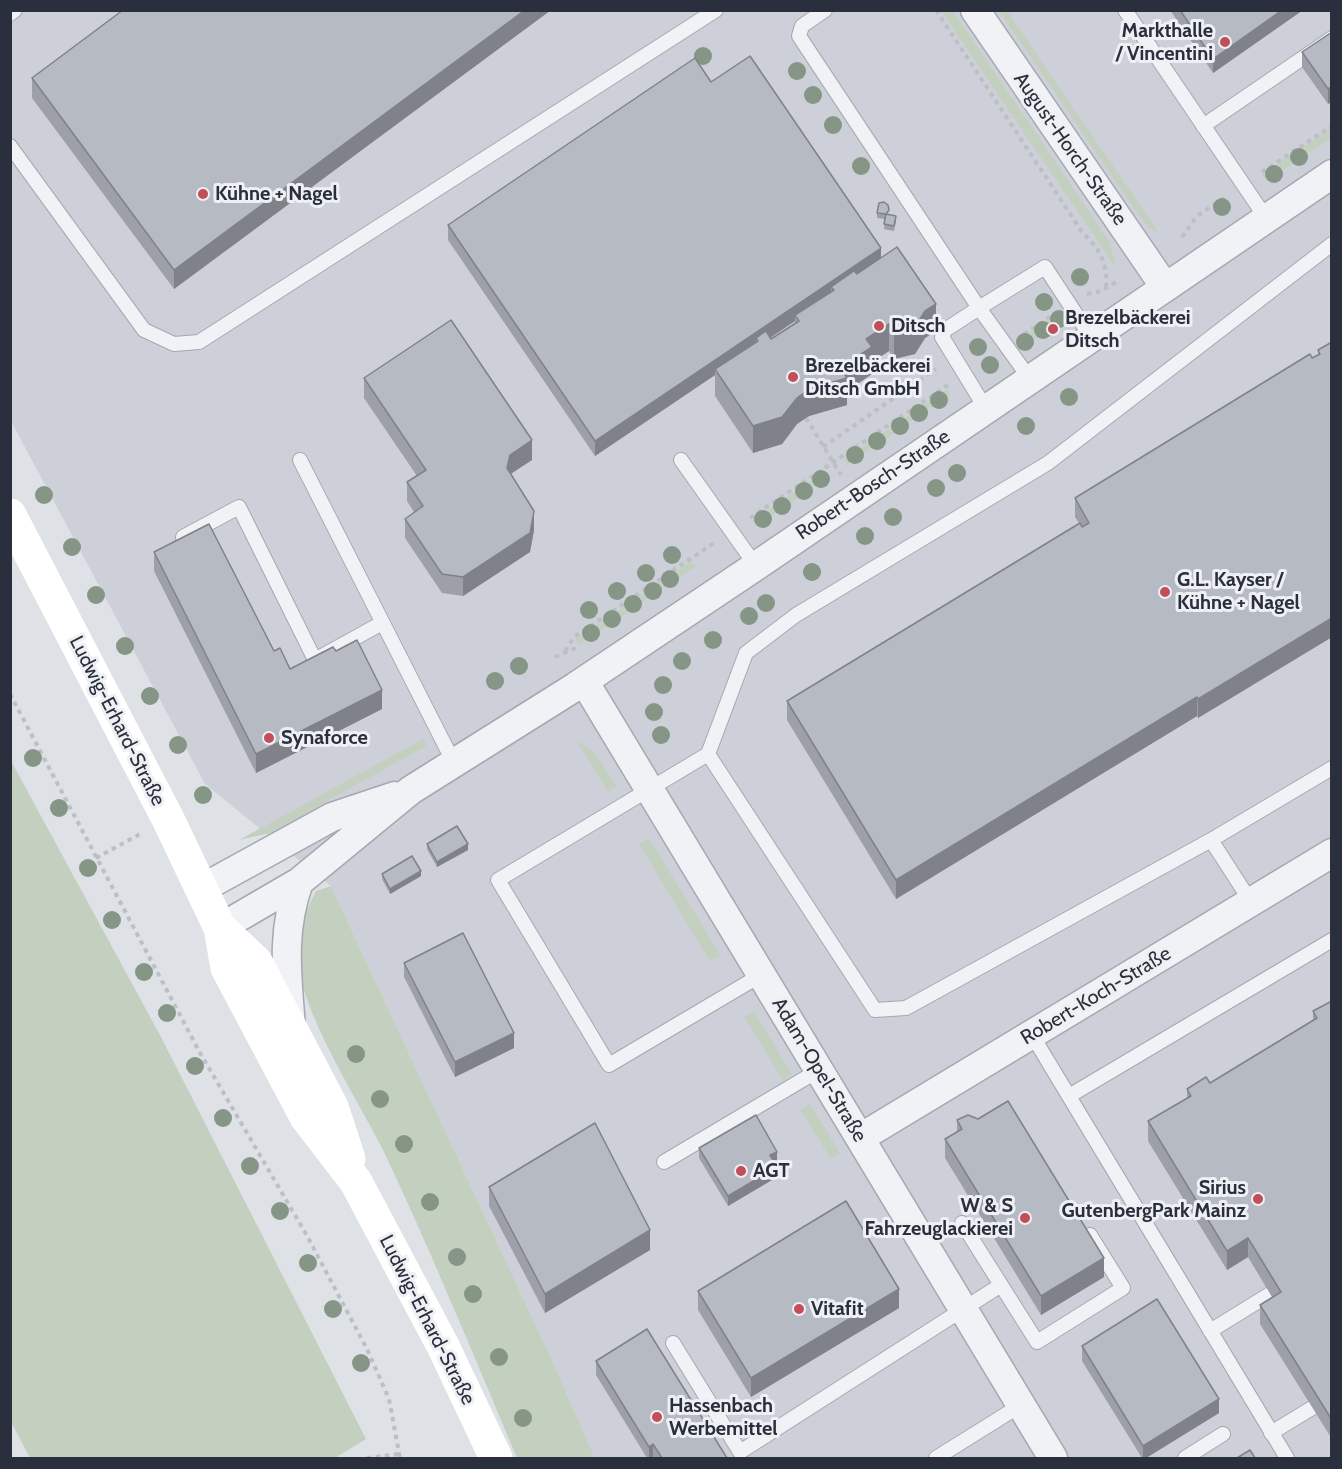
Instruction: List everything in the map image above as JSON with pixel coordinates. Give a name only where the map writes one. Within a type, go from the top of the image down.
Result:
[{"type":"main road","name":"Ludwig-Erhard-Straße","points":[[10,515],[168,819],[220,928],[227,968],[306,1117],[356,1182],[442,1346],[496,1458]]},
{"type":"main road","name":"Ludwig-Erhard-Straße","points":[[220,928],[256,962],[332,1107],[356,1182]]},
{"type":"street","name":"August-Horch-Straße","points":[[975,10],[1165,287]]},
{"type":"street","name":"Robert-Bosch-Straße","points":[[220,928],[299,882],[411,790],[584,681],[756,566],[1332,174]]},
{"type":"street","name":"Adam-Opel-Straße","points":[[584,681],[1053,1458]]},
{"type":"street","name":"Robert-Bosch-Straße","points":[[201,889],[332,817],[411,790]]},
{"type":"street","name":"Robert-Koch-Straße","points":[[860,1138],[1332,853]]},
{"type":"street","points":[[292,1032],[286,947],[292,903],[299,882]]},
{"type":"lane","points":[[10,14],[15,10]]},
{"type":"lane","points":[[10,146],[144,330],[174,344],[199,342],[716,10]]},
{"type":"lane","points":[[825,10],[802,26],[799,36],[979,308],[1030,379]]},
{"type":"lane","points":[[1125,10],[1266,218]]},
{"type":"lane","points":[[1203,126],[1332,38]]},
{"type":"lane","points":[[761,975],[609,1065],[498,880],[708,754],[746,653],[796,615],[1048,463],[1332,244]]},
{"type":"lane","points":[[986,409],[942,333],[1045,267],[1091,337]]},
{"type":"lane","points":[[300,460],[454,764]]},
{"type":"lane","points":[[681,460],[756,566]]},
{"type":"lane","points":[[168,546],[239,507],[315,660],[382,623]]},
{"type":"lane","points":[[708,754],[875,1010],[906,1008],[1211,840],[1332,768]]},
{"type":"lane","points":[[1211,840],[1251,902]]},
{"type":"lane","points":[[1069,1096],[1332,940]]},
{"type":"lane","points":[[1032,1035],[1287,1458]]},
{"type":"lane","points":[[664,1162],[819,1070]]},
{"type":"lane","points":[[962,1223],[1037,1341],[1123,1288],[1085,1228]]},
{"type":"lane","points":[[673,1343],[741,1452],[1001,1285]]},
{"type":"lane","points":[[1210,1331],[1270,1293]]},
{"type":"lane","points":[[936,1458],[1021,1405]]},
{"type":"lane","points":[[1271,1434],[1312,1408]]},
{"type":"lane","points":[[1185,1458],[1223,1434]]},
{"type":"path","points":[[936,10],[1082,232],[1106,263],[1108,273],[1106,287]]},
{"type":"path","points":[[1181,238],[1189,231]]},
{"type":"path","points":[[1006,345],[1084,295],[1114,283]]},
{"type":"path","points":[[823,447],[954,357]]},
{"type":"path","points":[[555,657],[565,651],[574,637],[964,374]]},
{"type":"path","points":[[806,418],[841,475]]},
{"type":"path","points":[[10,694],[199,1051],[306,1234],[367,1348],[390,1399],[400,1456],[367,1458]]},
{"type":"path","points":[[96,858],[143,832]]},
{"type":"shaded area","points":[[11,11],[1331,11],[1331,1458],[595,1458],[552,1360],[331,886],[205,784],[11,421]]},
{"type":"green space","points":[[941,11],[953,11],[1109,241],[1116,268]]},
{"type":"green space","points":[[999,11],[1007,11],[1159,233],[1149,228],[1138,214]]},
{"type":"green space","points":[[1331,128],[1331,138],[1267,181],[1262,175]]},
{"type":"green space","points":[[1063,311],[1067,316],[1019,349],[1015,343]]},
{"type":"green space","points":[[947,389],[951,394],[848,464],[844,459]]},
{"type":"green space","points":[[826,471],[829,476],[756,526],[752,520]]},
{"type":"green space","points":[[691,561],[695,567],[579,645],[575,640]]},
{"type":"green space","points":[[423,739],[426,746],[270,833],[239,840]]},
{"type":"green space","points":[[576,740],[594,752],[617,786],[608,792]]},
{"type":"green space","points":[[10,759],[161,1037],[366,1439],[335,1458],[30,1458],[11,1422]]},
{"type":"green space","points":[[649,838],[720,955],[710,961],[639,844]]},
{"type":"green space","points":[[331,886],[552,1360],[595,1458],[517,1458],[385,1154],[328,1048],[302,983],[298,959],[300,936],[306,913],[316,891]]},
{"type":"green space","points":[[754,1011],[792,1074],[783,1080],[744,1017]]},
{"type":"green space","points":[[810,1104],[840,1153],[830,1158],[801,1110]]},
{"type":"building","name":"Kühne + Nagel","points":[[123,10],[525,10],[174,270],[32,78]]},
{"type":"building","points":[[1180,10],[1282,10],[1213,59]]},
{"type":"building","points":[[1332,32],[1332,86],[1328,89],[1302,52]]},
{"type":"building","points":[[750,56],[881,248],[595,441],[448,225],[695,58],[711,82]]},
{"type":"building","points":[[884,202],[888,205],[889,210],[886,214],[877,213],[879,203]]},
{"type":"building","points":[[886,214],[896,216],[894,226],[884,224]]},
{"type":"building","points":[[897,247],[936,304],[925,311],[915,327],[894,332],[889,324],[866,339],[872,347],[840,368],[847,378],[809,389],[797,398],[782,417],[753,426],[715,369],[758,341],[756,338],[766,331],[771,339],[799,321],[795,315],[834,290],[831,287],[854,271],[857,274]]},
{"type":"building","points":[[451,320],[532,440],[510,455],[507,468],[534,511],[530,533],[463,577],[442,574],[405,519],[423,506],[407,482],[426,470],[364,378]]},
{"type":"building","name":"G.L. Kayser / Kühne + Nagel","points":[[1332,342],[1332,618],[1198,699],[1197,697],[896,880],[787,701],[1080,523],[1082,527],[1089,523],[1075,498],[1310,354],[1312,358],[1320,354],[1318,350]]},
{"type":"building","points":[[209,524],[274,651],[280,648],[290,669],[333,647],[336,651],[357,640],[382,690],[256,754],[154,552]]},
{"type":"building","points":[[457,826],[468,844],[437,862],[427,844]]},
{"type":"building","points":[[412,856],[421,871],[390,889],[382,874]]},
{"type":"building","points":[[463,933],[514,1033],[455,1062],[404,963]]},
{"type":"building","name":"Sirius GutenbergPark Mainz","points":[[1332,1001],[1332,1420],[1260,1305],[1281,1292],[1248,1238],[1227,1251],[1148,1121],[1191,1096],[1187,1089],[1206,1077],[1210,1083],[1317,1018],[1313,1011]]},
{"type":"building","name":"W & S Fahrzeuglackierei","points":[[1008,1101],[1104,1258],[1041,1296],[945,1139],[962,1129],[957,1120],[968,1115],[978,1119]]},
{"type":"building","name":"AGT","points":[[756,1115],[777,1152],[770,1155],[777,1167],[728,1196],[699,1148]]},
{"type":"building","points":[[595,1123],[650,1230],[545,1294],[489,1187]]},
{"type":"building","name":"Vitafit","points":[[846,1201],[899,1289],[751,1378],[698,1291]]},
{"type":"building","points":[[1157,1299],[1219,1399],[1143,1446],[1082,1346]]},
{"type":"building","name":"Hassenbach Werbemittel","points":[[647,1329],[727,1458],[662,1458],[653,1444],[649,1447],[596,1361]]},
{"type":"building","points":[[1250,1450],[1255,1458],[1237,1458]]},
{"type":"place","name":"Markthalle / Vincentini","points":[[1225,42]]},
{"type":"place","name":"Kühne + Nagel","points":[[203,194]]},
{"type":"place","name":"Ditsch","points":[[879,326]]},
{"type":"place","name":"Brezelbäckerei Ditsch","points":[[1053,329]]},
{"type":"place","name":"Brezelbäckerei Ditsch GmbH","points":[[793,377]]},
{"type":"place","name":"G.L. Kayser / Kühne + Nagel","points":[[1165,592]]},
{"type":"place","name":"Synaforce","points":[[269,738]]},
{"type":"place","name":"AGT","points":[[741,1171]]},
{"type":"place","name":"Sirius GutenbergPark Mainz","points":[[1258,1199]]},
{"type":"place","name":"W & S Fahrzeuglackierei","points":[[1025,1218]]},
{"type":"place","name":"Vitafit","points":[[799,1309]]},
{"type":"place","name":"Hassenbach Werbemittel","points":[[657,1417]]}]
